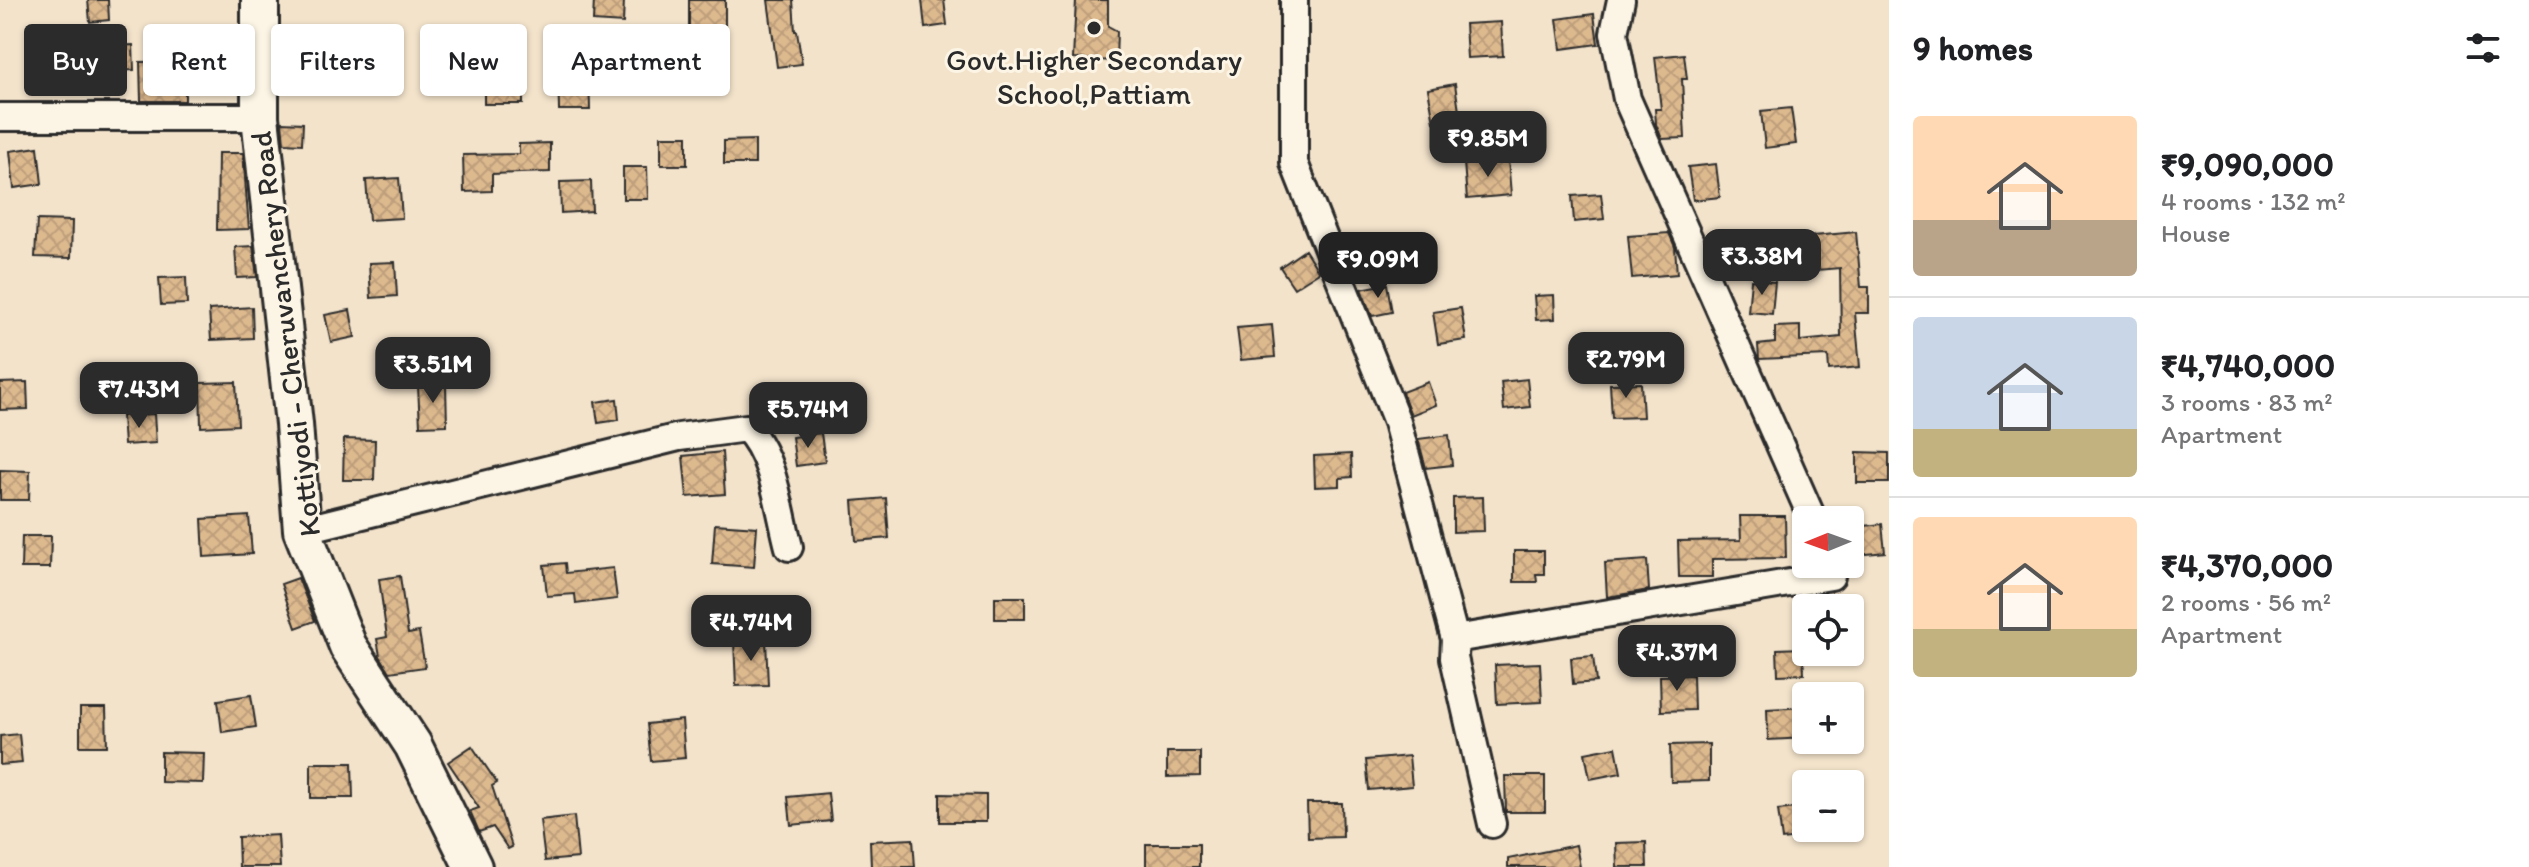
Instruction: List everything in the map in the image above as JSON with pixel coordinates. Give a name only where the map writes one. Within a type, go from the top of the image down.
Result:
[{"type":"main road","name":"Kottiyodi - Cheruvanchery Road","points":[[260,0],[260,117],[294,424],[302,530],[348,646],[413,745],[473,867]]},
{"type":"street","points":[[1294,0],[1294,163],[1397,422],[1455,639],[1454,658],[1492,824]]},
{"type":"street","points":[[1621,0],[1614,33],[1627,99],[1807,506]]},
{"type":"street","points":[[0,117],[260,117]]},
{"type":"street","points":[[302,530],[679,437],[746,428],[757,439],[767,460],[789,547]]},
{"type":"street","points":[[1455,639],[1819,578]]},
{"type":"building","points":[[88,0],[108,0],[109,20],[90,22]]},
{"type":"building","points":[[594,0],[624,0],[623,23],[593,21]]},
{"type":"building","points":[[689,0],[725,0],[725,24],[689,24]]},
{"type":"building","points":[[768,0],[793,0],[802,64],[777,67]]},
{"type":"building","points":[[922,0],[944,0],[947,25],[925,28]]},
{"type":"building","name":"Govt.Higher Secondary School,Pattiam","points":[[1076,0],[1108,0],[1108,26],[1117,31],[1116,61],[1073,59]]},
{"type":"building","points":[[1594,14],[1598,44],[1561,49],[1557,19]]},
{"type":"building","points":[[1501,22],[1503,56],[1467,58],[1465,24]]},
{"type":"building","points":[[127,45],[133,45],[134,70],[127,70]]},
{"type":"building","points":[[1684,54],[1687,79],[1682,79],[1685,138],[1662,139],[1656,124],[1655,109],[1661,109],[1655,57]]},
{"type":"building","points":[[140,62],[143,62],[143,96],[185,96],[185,101],[141,101]]},
{"type":"building","points":[[1455,84],[1460,118],[1434,122],[1428,89]]},
{"type":"building","points":[[484,96],[523,96],[523,104],[484,104]]},
{"type":"building","points":[[559,96],[590,96],[590,110],[559,110]]},
{"type":"building","points":[[1791,108],[1796,144],[1765,148],[1761,111]]},
{"type":"building","points":[[282,122],[303,123],[302,144],[284,143]]},
{"type":"building","points":[[661,136],[687,136],[687,165],[661,165]]},
{"type":"building","points":[[755,140],[755,164],[724,164],[724,141]]},
{"type":"building","points":[[550,143],[550,172],[492,174],[492,191],[464,192],[463,155],[519,154],[519,144]]},
{"type":"building","points":[[38,147],[42,184],[14,188],[10,151]]},
{"type":"building","points":[[218,153],[243,153],[249,229],[217,230]]},
{"type":"building","points":[[1508,159],[1511,195],[1467,199],[1464,163]]},
{"type":"building","points":[[1716,164],[1720,197],[1693,200],[1688,167]]},
{"type":"building","points":[[623,167],[647,167],[648,199],[623,199]]},
{"type":"building","points":[[399,178],[402,218],[369,220],[366,180]]},
{"type":"building","points":[[591,181],[592,211],[561,213],[560,182]]},
{"type":"building","points":[[1601,194],[1604,219],[1574,222],[1572,196]]},
{"type":"building","points":[[37,220],[72,221],[71,258],[35,257]]},
{"type":"building","points":[[1856,232],[1861,287],[1869,287],[1869,313],[1855,313],[1860,367],[1829,370],[1828,356],[1759,359],[1758,345],[1775,343],[1775,327],[1800,326],[1800,341],[1841,337],[1840,268],[1817,270],[1814,236]]},
{"type":"building","points":[[1669,233],[1675,247],[1677,274],[1632,278],[1628,236]]},
{"type":"building","points":[[253,246],[257,277],[237,278],[235,247]]},
{"type":"building","points":[[1305,250],[1319,272],[1294,288],[1280,267]]},
{"type":"building","points":[[395,262],[397,296],[371,298],[369,263]]},
{"type":"building","points":[[186,277],[187,304],[161,305],[159,278]]},
{"type":"building","points":[[1751,280],[1775,282],[1772,314],[1748,312]]},
{"type":"building","points":[[1387,284],[1392,312],[1372,316],[1361,289]]},
{"type":"building","points":[[1554,295],[1555,319],[1536,320],[1534,296]]},
{"type":"building","points":[[252,307],[253,338],[211,340],[209,310]]},
{"type":"building","points":[[1461,308],[1466,340],[1438,344],[1433,312]]},
{"type":"building","points":[[350,310],[355,337],[331,342],[325,315]]},
{"type":"building","points":[[1272,325],[1275,357],[1241,360],[1237,328]]},
{"type":"building","points":[[1527,379],[1530,407],[1504,410],[1501,382]]},
{"type":"building","points":[[27,382],[28,409],[0,410],[0,383]]},
{"type":"building","points":[[236,382],[238,425],[201,427],[200,383]]},
{"type":"building","points":[[1428,382],[1436,405],[1411,415],[1402,392]]},
{"type":"building","points":[[1641,383],[1643,417],[1612,418],[1610,384]]},
{"type":"building","points":[[446,385],[447,425],[420,426],[418,386]]},
{"type":"building","points":[[617,399],[619,420],[598,423],[595,402]]},
{"type":"building","points":[[154,414],[156,443],[124,445],[122,416]]},
{"type":"building","points":[[821,433],[825,462],[796,466],[792,437]]},
{"type":"building","points":[[1449,435],[1452,465],[1426,468],[1418,439]]},
{"type":"building","points":[[344,439],[375,440],[374,480],[343,480]]},
{"type":"building","points":[[722,452],[725,494],[687,497],[683,456]]},
{"type":"building","points":[[1857,452],[1889,453],[1889,483],[1857,483]]},
{"type":"building","points":[[1351,454],[1352,477],[1340,478],[1340,486],[1315,487],[1314,456]]},
{"type":"building","points":[[0,470],[30,471],[29,500],[0,500]]},
{"type":"building","points":[[1483,497],[1484,531],[1453,532],[1453,498]]},
{"type":"building","points":[[886,498],[889,538],[856,541],[853,501]]},
{"type":"building","points":[[249,516],[252,554],[204,557],[202,519]]},
{"type":"building","points":[[1740,516],[1785,516],[1786,558],[1712,559],[1712,577],[1679,577],[1678,541],[1741,540]]},
{"type":"building","points":[[715,524],[757,527],[754,567],[712,564]]},
{"type":"building","points":[[1882,524],[1885,552],[1864,554],[1864,526]]},
{"type":"building","points":[[22,536],[51,536],[50,568],[21,568]]},
{"type":"building","points":[[1514,551],[1544,551],[1544,574],[1536,574],[1537,582],[1514,582]]},
{"type":"building","points":[[1647,560],[1649,590],[1607,597],[1605,563]]},
{"type":"building","points":[[565,563],[566,573],[613,568],[617,599],[576,604],[575,594],[547,596],[544,565]]},
{"type":"building","points":[[400,576],[408,634],[419,632],[425,667],[390,672],[380,656],[377,639],[387,637],[379,579]]},
{"type":"building","points":[[298,578],[315,621],[296,628],[281,584]]},
{"type":"building","points":[[995,597],[1025,597],[1025,619],[995,619]]},
{"type":"building","points":[[1714,628],[1716,658],[1679,661],[1679,631]]},
{"type":"building","points":[[766,640],[768,685],[736,686],[734,641]]},
{"type":"building","points":[[1792,648],[1792,666],[1804,666],[1804,674],[1778,675],[1777,649]]},
{"type":"building","points":[[1593,656],[1596,682],[1573,684],[1571,658]]},
{"type":"building","points":[[1540,663],[1542,702],[1497,704],[1495,665]]},
{"type":"building","points":[[1693,675],[1694,710],[1661,711],[1660,676]]},
{"type":"building","points":[[251,695],[256,727],[222,732],[218,700]]},
{"type":"building","points":[[80,708],[106,708],[107,746],[80,746]]},
{"type":"building","points":[[1792,708],[1792,739],[1768,740],[1767,709]]},
{"type":"building","points":[[682,720],[685,758],[651,761],[647,724]]},
{"type":"building","points":[[19,734],[22,763],[0,765],[0,736]]},
{"type":"building","points":[[1709,744],[1709,781],[1671,782],[1670,745]]},
{"type":"building","points":[[472,746],[497,783],[492,786],[512,847],[508,849],[493,827],[479,832],[470,811],[479,808],[448,762]]},
{"type":"building","points":[[1616,747],[1621,773],[1590,779],[1585,753]]},
{"type":"building","points":[[161,752],[204,753],[203,783],[161,782]]},
{"type":"building","points":[[1167,752],[1200,752],[1200,776],[1167,777]]},
{"type":"building","points":[[1409,756],[1412,786],[1369,790],[1366,760]]},
{"type":"building","points":[[311,763],[352,763],[353,798],[311,798]]},
{"type":"building","points":[[1505,776],[1545,776],[1545,812],[1506,812]]},
{"type":"building","points":[[828,793],[831,821],[791,825],[788,797]]},
{"type":"building","points":[[940,794],[986,795],[986,822],[940,822]]},
{"type":"building","points":[[1307,803],[1342,803],[1343,837],[1308,838]]},
{"type":"building","points":[[1792,808],[1792,839],[1782,840],[1778,810]]},
{"type":"building","points":[[574,816],[578,858],[545,861],[540,820]]},
{"type":"building","points":[[278,835],[280,867],[239,867],[238,837]]},
{"type":"building","points":[[913,839],[915,867],[871,867],[870,841]]},
{"type":"building","points":[[1646,842],[1647,867],[1617,867],[1616,843]]},
{"type":"building","points":[[1146,844],[1199,844],[1199,867],[1146,867]]},
{"type":"building","points":[[1576,845],[1580,867],[1508,867],[1508,859]]},
{"type":"place","name":"Govt.Higher Secondary School,Pattiam","points":[[1094,28]]}]
